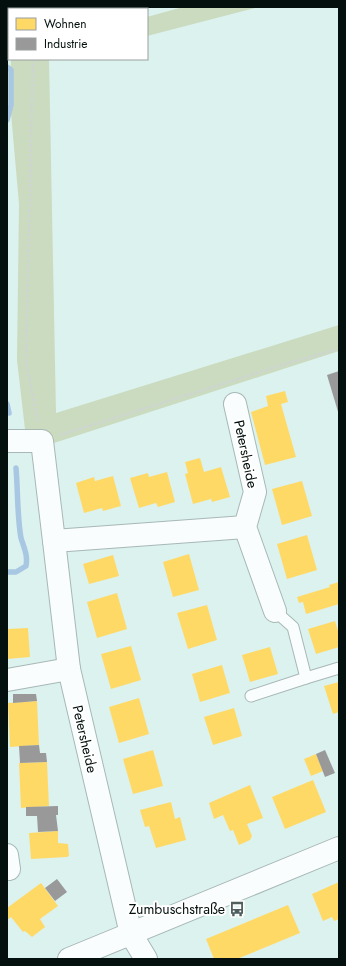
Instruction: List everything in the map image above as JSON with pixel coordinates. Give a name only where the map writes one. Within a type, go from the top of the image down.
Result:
[{"type":"street","name":"Petersheide","points":[[235,404],[255,492],[245,527]]},
{"type":"street","points":[[7,440],[42,441]]},
{"type":"street","name":"Petersheide","points":[[42,441],[69,669],[131,934],[146,959]]},
{"type":"street","points":[[54,541],[245,527],[275,611]]},
{"type":"street","points":[[7,680],[69,669]]},
{"type":"street","points":[[68,959],[339,848]]},
{"type":"lane","points":[[275,611],[293,627],[306,678]]},
{"type":"lane","points":[[251,696],[339,668]]},
{"type":"path","points":[[33,60],[26,363],[42,441],[292,362],[339,349]]},
{"type":"green space","points":[[13,7],[46,7],[46,8]]},
{"type":"green space","points":[[183,7],[259,7],[148,36],[148,17]]},
{"type":"green space","points":[[11,60],[49,60],[56,413],[339,325],[339,351],[54,443],[26,438],[17,360],[19,204],[10,102]]},
{"type":"building: Wohnen","points":[[285,391],[288,402],[281,404],[296,457],[265,465],[251,412],[268,406],[266,396]]},
{"type":"building: Wohnen","points":[[200,458],[204,472],[221,467],[230,497],[212,502],[211,499],[193,504],[185,474],[188,473],[185,462]]},
{"type":"building: Wohnen","points":[[167,472],[175,502],[158,507],[156,503],[139,508],[130,478],[148,473],[149,477]]},
{"type":"building: Wohnen","points":[[113,476],[121,506],[103,511],[102,508],[84,513],[76,483],[94,477],[95,481]]},
{"type":"building: Wohnen","points":[[302,481],[312,516],[282,525],[272,489]]},
{"type":"building: Wohnen","points":[[307,535],[317,570],[287,579],[277,544]]},
{"type":"building: Wohnen","points":[[189,554],[199,590],[173,597],[163,562]]},
{"type":"building: Wohnen","points":[[113,555],[119,576],[89,584],[83,564]]},
{"type":"building: Wohnen","points":[[339,582],[339,604],[306,614],[303,602],[299,603],[297,597],[330,587],[329,585]]},
{"type":"building: Wohnen","points":[[117,593],[127,629],[97,638],[87,602]]},
{"type":"building: Wohnen","points":[[207,605],[217,640],[188,649],[177,613]]},
{"type":"building: Wohnen","points":[[335,621],[339,634],[339,647],[316,654],[308,629]]},
{"type":"building: Wohnen","points":[[28,628],[30,657],[7,659],[7,629]]},
{"type":"building: Wohnen","points":[[131,646],[141,680],[111,689],[101,654]]},
{"type":"building: Wohnen","points":[[270,647],[278,674],[250,682],[242,655]]},
{"type":"building: Wohnen","points":[[222,665],[230,693],[200,702],[192,674]]},
{"type":"building: Wohnen","points":[[339,682],[339,712],[333,714],[324,686]]},
{"type":"building: Wohnen","points":[[139,698],[149,734],[119,743],[109,707]]},
{"type":"building: Wohnen","points":[[37,701],[39,745],[10,747],[8,703]]},
{"type":"building: Wohnen","points":[[234,708],[242,736],[213,745],[204,717]]},
{"type":"building: Wohnen","points":[[153,750],[163,786],[133,794],[123,759]]},
{"type":"building: Wohnen","points":[[316,754],[323,771],[311,776],[304,759]]},
{"type":"building: Wohnen","points":[[47,762],[49,806],[21,808],[19,763]]},
{"type":"building: Wohnen","points":[[313,780],[326,812],[285,829],[272,797]]},
{"type":"building: Wohnen","points":[[250,785],[263,818],[247,824],[252,836],[250,840],[239,845],[233,830],[230,831],[223,815],[214,819],[209,803]]},
{"type":"building: Wohnen","points":[[171,802],[175,819],[180,817],[186,840],[156,848],[149,826],[145,827],[140,810]]},
{"type":"building: Wohnen","points":[[58,831],[58,843],[68,844],[69,856],[31,859],[29,833]]},
{"type":"building: Wohnen","points":[[339,882],[339,919],[334,921],[332,917],[323,921],[312,894]]},
{"type":"building: Wohnen","points":[[41,883],[58,906],[40,919],[45,927],[32,937],[25,931],[23,932],[11,917],[7,920],[7,908]]},
{"type":"building: Wohnen","points":[[288,905],[300,933],[237,959],[214,959],[206,939]]},
{"type":"building: Industrie","points":[[339,371],[339,415],[327,375]]},
{"type":"building: Industrie","points":[[13,694],[36,694],[37,701],[13,703]]},
{"type":"building: Industrie","points":[[39,745],[40,753],[46,753],[47,762],[20,763],[19,746]]},
{"type":"building: Industrie","points":[[325,750],[335,773],[325,777],[316,754]]},
{"type":"building: Industrie","points":[[58,806],[58,815],[56,815],[58,831],[38,832],[37,816],[26,816],[26,807]]},
{"type":"building: Industrie","points":[[57,879],[67,892],[55,901],[45,888]]},
{"type":"waterway","points":[[7,67],[11,70],[11,105],[7,120]]},
{"type":"waterway","points":[[7,404],[9,413]]},
{"type":"waterway","points":[[7,572],[16,572],[26,566],[26,555],[21,538],[18,512],[16,468]]},
{"type":"place","name":"Zumbuschstraße","points":[[237,909]]}]
